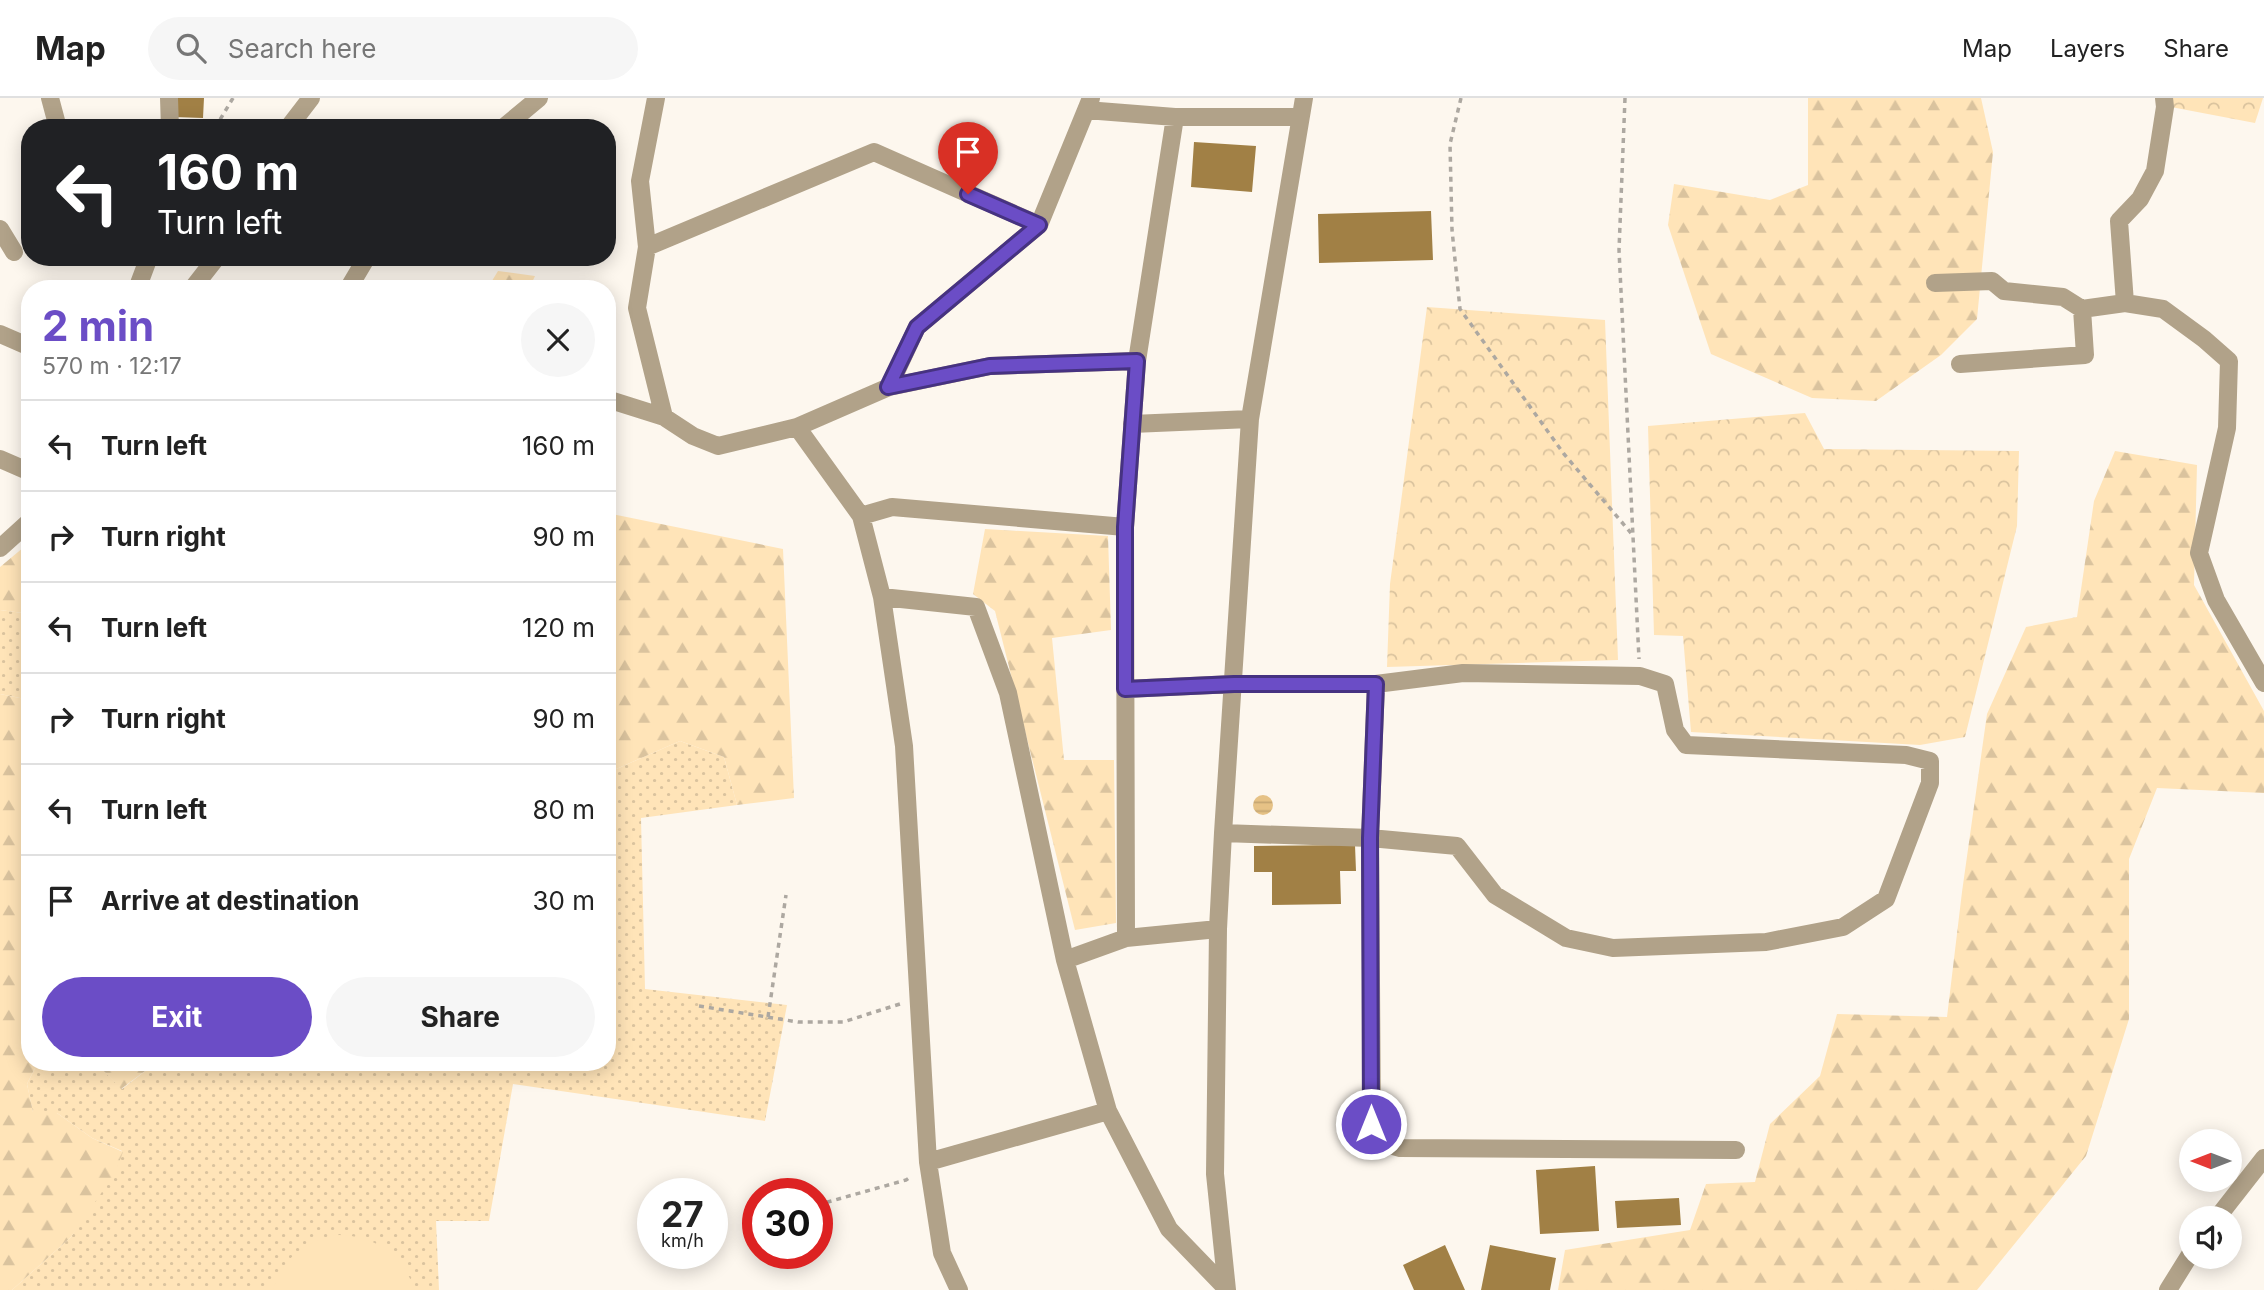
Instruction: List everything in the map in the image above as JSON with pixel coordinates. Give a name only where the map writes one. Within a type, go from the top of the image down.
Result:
[{"type":"street","points":[[50,98],[56,119]]},
{"type":"street","points":[[169,98],[170,119]]},
{"type":"street","points":[[297,119],[311,98]]},
{"type":"street","points":[[514,119],[539,98]]},
{"type":"street","points":[[656,98],[640,181],[647,247],[638,308],[664,417]]},
{"type":"street","points":[[1226,1288],[1215,1174],[1217,929],[1250,419],[1304,98]]},
{"type":"street","points":[[2125,303],[2119,220],[2140,199],[2155,171],[2164,98]]},
{"type":"street","points":[[888,387],[917,327],[1039,225],[1088,104],[1175,117],[1300,117]]},
{"type":"street","points":[[1126,938],[1125,527],[1137,361],[1175,117]]},
{"type":"street","points":[[647,247],[874,152],[1039,225]]},
{"type":"street","points":[[0,229],[14,252]]},
{"type":"street","points":[[199,280],[210,266]]},
{"type":"street","points":[[1935,283],[1992,282],[2004,291],[2063,297],[2082,309],[2125,303],[2163,309],[2229,361],[2227,428],[2199,553],[2216,600],[2264,683]]},
{"type":"street","points":[[1960,364],[2085,355],[2082,309]]},
{"type":"street","points":[[0,334],[21,343]]},
{"type":"street","points":[[616,402],[664,417],[693,436],[718,446],[797,427],[888,387],[990,366],[1137,361]]},
{"type":"street","points":[[1132,424],[1250,419]]},
{"type":"street","points":[[797,427],[861,516],[881,597],[904,746],[928,1162],[942,1252],[959,1290]]},
{"type":"street","points":[[0,459],[21,468]]},
{"type":"street","points":[[861,516],[892,507],[1125,527]]},
{"type":"street","points":[[0,548],[21,529]]},
{"type":"street","points":[[881,597],[976,607],[1008,693],[1065,960],[1108,1111],[1169,1229],[1226,1288]]},
{"type":"street","points":[[1125,689],[1234,684],[1376,684],[1463,673],[1640,676],[1665,684],[1675,730],[1686,745],[1906,755],[1930,761],[1930,783],[1886,899],[1843,927],[1766,942],[1613,948],[1566,938],[1495,895],[1457,846],[1370,838],[1223,833]]},
{"type":"street","points":[[1376,684],[1370,838],[1371,1124],[1376,1136],[1387,1145],[1400,1148],[1736,1150]]},
{"type":"street","points":[[1065,960],[1126,938],[1217,929]]},
{"type":"street","points":[[928,1162],[1108,1111]]},
{"type":"street","points":[[2226,1206],[2264,1158]]},
{"type":"street","points":[[2168,1290],[2181,1269]]},
{"type":"path","points":[[220,119],[233,98]]},
{"type":"path","points":[[1461,98],[1450,144],[1452,230],[1460,309],[1564,454],[1633,535]]},
{"type":"path","points":[[1625,98],[1619,250],[1640,676]]},
{"type":"path","points":[[768,1017],[786,895]]},
{"type":"path","points":[[699,1006],[797,1023],[843,1022],[918,998]]},
{"type":"path","points":[[833,1201],[906,1180],[928,1162]]},
{"type":"green space","points":[[1808,98],[1981,98],[1993,152],[1977,319],[1941,355],[1876,401],[1812,398],[1711,354],[1668,225],[1674,184],[1770,200],[1808,185]]},
{"type":"green space","points":[[2172,98],[2263,98],[2255,123],[2171,107]]},
{"type":"green space","points":[[498,271],[535,276],[533,280],[492,280]]},
{"type":"green space","points":[[1427,307],[1605,320],[1618,660],[1387,667],[1390,584]]},
{"type":"green space","points":[[1805,413],[1824,449],[2019,451],[2017,526],[1965,737],[1920,745],[1691,732],[1683,636],[1654,635],[1648,426]]},
{"type":"green space","points":[[2115,451],[2197,465],[2194,585],[2264,711],[2264,793],[2157,788],[2129,859],[2129,1019],[2086,1156],[1977,1290],[1558,1290],[1565,1250],[1690,1230],[1706,1184],[1755,1182],[1770,1124],[1820,1076],[1837,1014],[1947,1017],[1987,714],[2026,627],[2077,617],[2094,501]]},
{"type":"green space","points":[[616,515],[783,549],[794,798],[737,805],[724,757],[680,741],[616,769]]},
{"type":"green space","points":[[985,529],[1108,536],[1111,630],[1052,638],[1064,760],[1114,760],[1116,923],[1075,930],[995,611],[973,594]]},
{"type":"green space","points":[[21,550],[21,613],[0,610],[0,567]]},
{"type":"green space","points":[[0,610],[21,613],[21,698],[0,694]]},
{"type":"green space","points":[[0,694],[21,698],[21,1071],[34,1071],[27,1084],[33,1112],[57,1113],[92,1138],[123,1152],[115,1173],[71,1237],[12,1290],[0,1290]]},
{"type":"green space","points":[[680,741],[724,757],[737,805],[641,818],[645,989],[787,1005],[765,1121],[513,1084],[489,1221],[436,1221],[439,1290],[12,1290],[71,1237],[122,1151],[92,1138],[57,1113],[33,1113],[27,1084],[34,1071],[104,1071],[122,1089],[145,1071],[616,1071],[616,769]]},
{"type":"green space","points":[[104,1071],[145,1071],[121,1089]]},
{"type":"green space","points":[[339,1235],[365,1239],[386,1250],[403,1267],[415,1290],[273,1290],[282,1269],[297,1252],[316,1241]]},
{"type":"shaded area","points":[[1263,795],[1270,798],[1273,805],[1270,812],[1263,815],[1256,812],[1253,805],[1256,798]]},
{"type":"building","points":[[174,98],[204,98],[203,118],[174,117]]},
{"type":"building","points":[[1194,142],[1256,146],[1252,192],[1191,187]]},
{"type":"building","points":[[1431,211],[1433,260],[1319,263],[1318,214]]},
{"type":"building","points":[[1355,845],[1356,871],[1340,871],[1341,904],[1272,905],[1272,872],[1254,872],[1254,846]]},
{"type":"building","points":[[1595,1166],[1599,1231],[1540,1234],[1536,1170]]},
{"type":"building","points":[[1679,1198],[1681,1225],[1617,1228],[1615,1201]]},
{"type":"building","points":[[1445,1245],[1465,1290],[1414,1290],[1403,1265]]},
{"type":"building","points":[[1490,1245],[1556,1258],[1550,1290],[1481,1290]]},
{"type":"route","points":[[968,194],[1039,225],[917,327],[888,387],[990,366],[1137,361],[1125,527],[1125,689],[1234,684],[1376,684],[1370,838],[1371,1124]]}]
